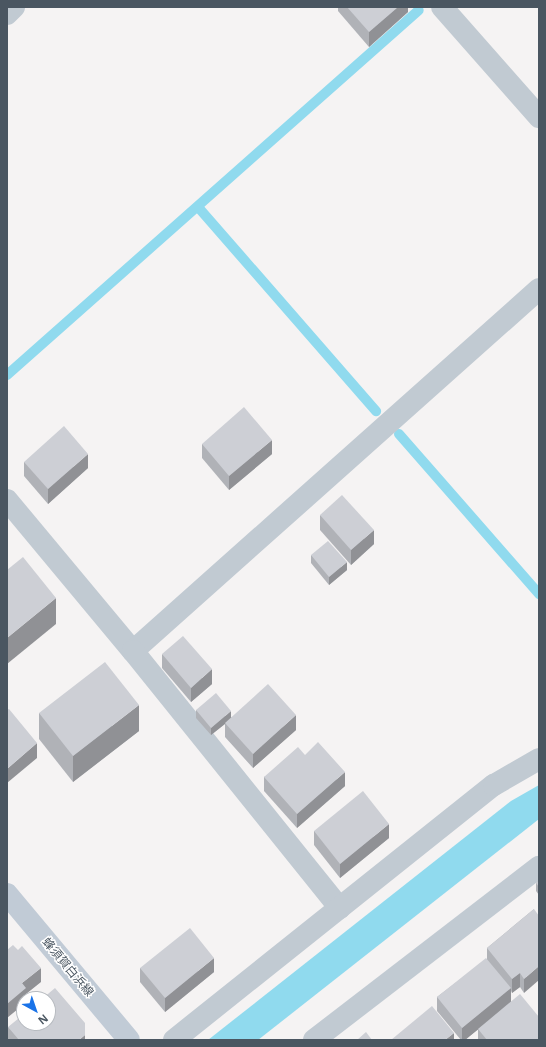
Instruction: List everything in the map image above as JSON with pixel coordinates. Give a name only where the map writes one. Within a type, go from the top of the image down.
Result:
[{"type":"main road","name":"蜂須賀白浜線","points":[[7,894],[125,1038]]},
{"type":"street","points":[[7,14],[14,7]]},
{"type":"street","points":[[442,7],[539,118]]},
{"type":"street","points":[[133,651],[539,289]]},
{"type":"street","points":[[7,500],[133,651],[340,908]]},
{"type":"street","points":[[174,1040],[494,785],[539,759]]},
{"type":"street","points":[[314,1040],[539,867]]},
{"type":"water","points":[[539,785],[539,819],[258,1040],[208,1040],[511,801]]},
{"type":"building","points":[[347,7],[398,7],[369,32]]},
{"type":"building","points":[[244,407],[272,440],[229,476],[202,444]]},
{"type":"building","points":[[64,426],[88,454],[48,489],[24,462]]},
{"type":"building","points":[[342,495],[374,530],[351,550],[320,515]]},
{"type":"building","points":[[328,541],[347,562],[329,577],[311,555]]},
{"type":"building","points":[[23,557],[56,598],[7,638],[7,570]]},
{"type":"building","points":[[183,636],[212,669],[191,688],[162,654]]},
{"type":"building","points":[[105,662],[139,705],[73,756],[39,713]]},
{"type":"building","points":[[268,684],[296,715],[253,754],[225,723]]},
{"type":"building","points":[[216,693],[231,711],[211,728],[196,710]]},
{"type":"building","points":[[9,709],[37,743],[7,769],[7,710]]},
{"type":"building","points":[[318,742],[345,772],[297,814],[264,777],[298,747],[305,755]]},
{"type":"building","points":[[363,791],[389,824],[340,864],[314,831]]},
{"type":"building","points":[[539,880],[539,887],[536,883]]},
{"type":"building","points":[[534,909],[539,916],[539,966],[524,979],[520,973],[512,979],[487,948]]},
{"type":"building","points":[[190,928],[214,958],[165,998],[140,968]]},
{"type":"building","points":[[13,945],[18,950],[22,946],[41,968],[22,983],[26,988],[22,991],[16,991],[16,996],[7,1004],[7,950]]},
{"type":"building","points":[[486,958],[511,988],[462,1028],[437,997]]},
{"type":"building","points":[[55,988],[85,1023],[85,1035],[79,1040],[19,1040],[8,1027],[16,1020],[16,1031],[56,1031],[56,991],[51,991]]},
{"type":"building","points":[[520,994],[539,1017],[539,1040],[487,1040],[478,1029]]},
{"type":"building","points":[[432,1006],[454,1033],[445,1040],[391,1040]]},
{"type":"building","points":[[366,1032],[372,1040],[357,1040]]},
{"type":"waterway","points":[[7,375],[419,10]]},
{"type":"waterway","points":[[198,207],[376,411]]},
{"type":"waterway","points":[[399,434],[539,594]]}]
